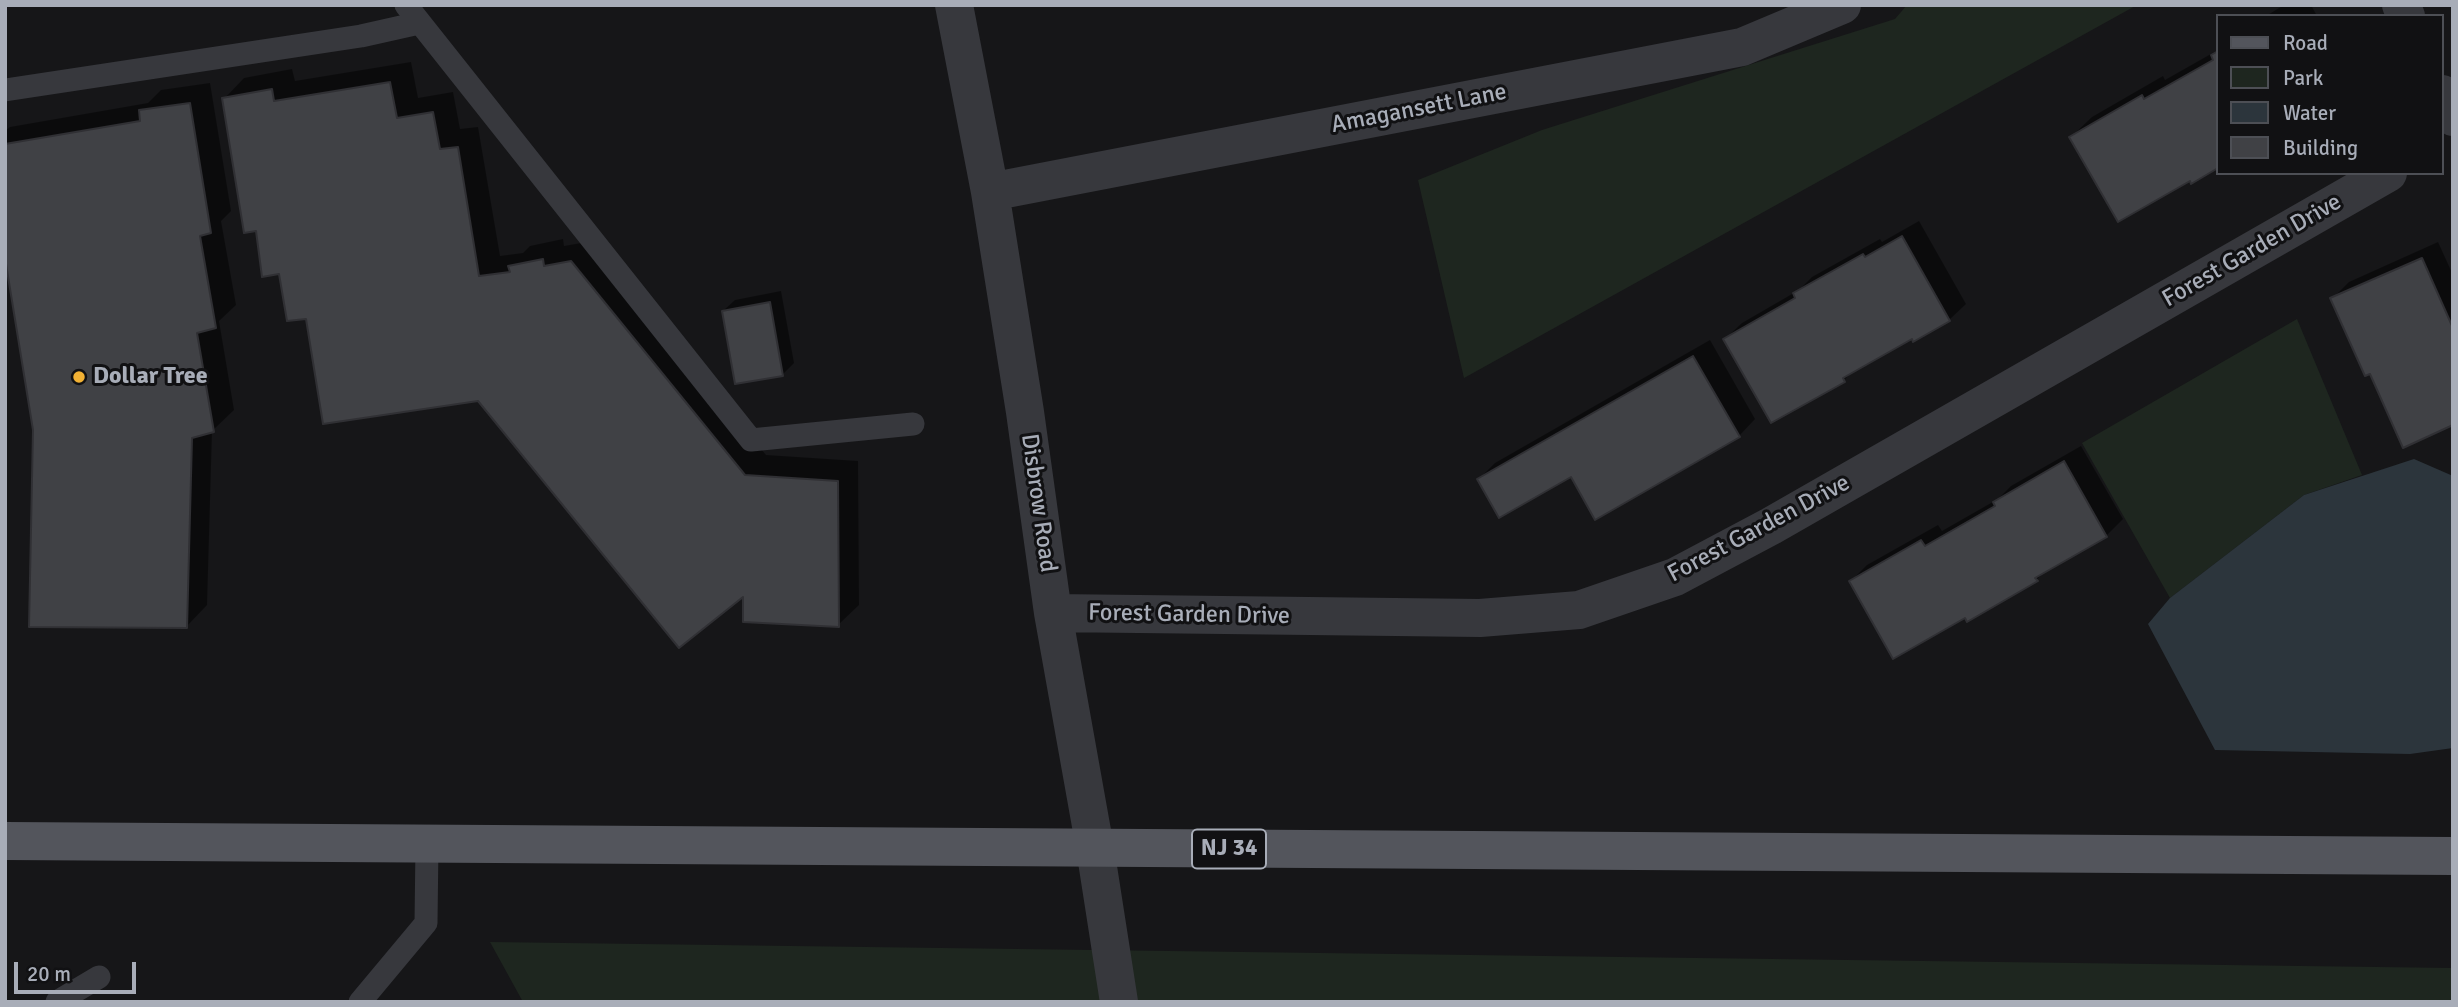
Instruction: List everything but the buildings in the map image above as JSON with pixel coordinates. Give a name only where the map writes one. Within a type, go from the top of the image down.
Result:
[{"type":"main road","name":"NJ 34","points":[[5,841],[2453,856]]},
{"type":"street","name":"Disbrow Road","points":[[954,5],[990,192],[1054,613],[1119,1002]]},
{"type":"street","name":"Amagansett Lane","points":[[990,192],[1742,47],[1842,5]]},
{"type":"street","points":[[2444,98],[2453,117]]},
{"type":"street","name":"Forest Garden Drive","points":[[1054,613],[1480,618],[1579,610],[1675,577],[1747,539],[2384,175]]},
{"type":"lane","points":[[5,90],[361,37],[412,14],[751,440],[913,424]]},
{"type":"lane","points":[[360,1002],[426,923],[427,844]]},
{"type":"lane","points":[[57,1002],[99,977]]},
{"type":"green space","points":[[1907,5],[2137,5],[1464,378],[1418,180],[1542,130],[1895,19]]},
{"type":"green space","points":[[2297,319],[2362,475],[2304,495],[2170,598],[2082,443]]},
{"type":"green space","points":[[490,942],[2453,968],[2453,1002],[523,1002]]},
{"type":"water","points":[[2414,459],[2453,476],[2453,748],[2410,754],[2215,750],[2148,624],[2170,598],[2304,495]]},
{"type":"place","name":"Dollar Tree","points":[[79,377]]}]
